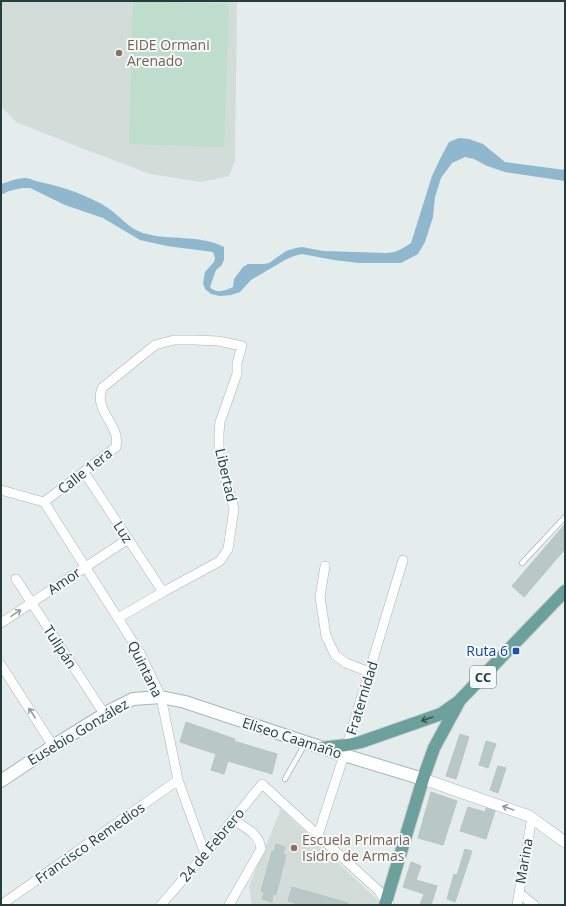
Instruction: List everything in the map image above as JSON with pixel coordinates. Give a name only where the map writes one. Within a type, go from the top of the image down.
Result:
[{"type":"main road","name":"CC","points":[[387,904],[423,779],[434,748],[460,700],[565,591]]},
{"type":"main road","name":"Eusebio González","points":[[2,777],[133,699],[160,697]]},
{"type":"main road","name":"Eliseo Caamaño","points":[[160,697],[185,702],[321,748],[346,750],[423,779]]},
{"type":"main road","points":[[346,750],[441,714],[460,700]]},
{"type":"street","name":"Calle 1era","points":[[44,502],[116,447],[118,441],[117,435],[100,403],[99,395],[102,388],[155,345],[174,340],[194,340],[218,341],[242,346]]},
{"type":"street","name":"Libertad","points":[[118,618],[220,561],[228,549],[234,509],[219,454],[219,433],[220,422],[236,374],[237,363],[242,346]]},
{"type":"street","name":"Luz","points":[[84,472],[163,592]]},
{"type":"street","points":[[1,490],[44,502]]},
{"type":"street","name":"Quintana","points":[[44,502],[140,653],[160,697],[178,780],[205,854]]},
{"type":"street","name":"Amor","points":[[1,623],[128,539]]},
{"type":"street","name":"Fraternidad","points":[[318,835],[346,750],[403,560]]},
{"type":"street","points":[[325,566],[320,597],[326,636],[336,655],[346,663],[370,672]]},
{"type":"street","name":"Tulipán","points":[[16,579],[105,715]]},
{"type":"street","points":[[1,665],[53,746]]},
{"type":"street","points":[[423,779],[532,817],[565,842]]},
{"type":"street","name":"Francisco Remedios","points":[[2,905],[178,780]]},
{"type":"street","name":"24 de Febrero","points":[[160,905],[205,854],[262,784],[318,835]]},
{"type":"street","name":"Marina","points":[[517,905],[532,817]]},
{"type":"street","points":[[228,905],[261,849],[260,841],[254,834],[233,820]]},
{"type":"street","points":[[318,835],[379,891],[387,904]]},
{"type":"street","points":[[519,893],[534,905]]},
{"type":"lane","points":[[522,563],[565,517]]},
{"type":"lane","points":[[284,779],[306,742]]},
{"type":"shaded area","name":"EIDE Ormani Arenado","points":[[1,1],[237,1],[235,161],[229,176],[201,182],[150,174],[16,122],[1,106]]},
{"type":"shaded area","name":"Escuela Primaria Isidro de Armas","points":[[281,809],[379,901],[377,905],[252,905],[249,886]]},
{"type":"green space","points":[[133,1],[229,4],[224,147],[129,144]]},
{"type":"water","points":[[459,138],[469,139],[483,144],[505,162],[565,170],[565,181],[505,172],[487,166],[474,159],[465,157],[452,163],[441,178],[435,197],[433,217],[425,242],[418,254],[401,263],[359,263],[302,254],[285,260],[251,280],[240,292],[231,295],[220,296],[211,294],[205,289],[203,283],[205,272],[214,262],[215,258],[213,252],[167,246],[140,240],[103,218],[65,205],[30,188],[9,191],[1,195],[1,184],[29,178],[84,195],[108,208],[133,229],[143,233],[163,237],[204,240],[224,247],[224,260],[221,266],[216,270],[210,287],[215,291],[221,291],[233,287],[234,279],[243,267],[248,264],[269,263],[286,251],[296,248],[302,247],[323,251],[385,253],[402,249],[411,243],[432,176],[441,157],[449,142]]},
{"type":"building","points":[[565,524],[565,549],[524,597],[512,586]]},
{"type":"building","points":[[186,722],[235,739],[234,741],[277,754],[272,774],[228,761],[224,774],[211,770],[216,754],[180,742]]},
{"type":"building","points":[[460,734],[469,737],[456,779],[446,776]]},
{"type":"building","points":[[486,741],[496,744],[488,768],[479,765]]},
{"type":"building","points":[[498,766],[506,768],[498,793],[490,790]]},
{"type":"building","points":[[431,792],[457,801],[443,845],[418,838]]},
{"type":"building","points":[[468,807],[485,812],[486,808],[495,811],[486,839],[460,831]]},
{"type":"building","points":[[276,844],[285,847],[283,854],[286,855],[276,895],[273,894],[272,902],[262,899],[264,892],[261,891],[272,851],[274,852]]},
{"type":"building","points":[[465,849],[472,851],[455,902],[447,899],[454,874],[457,875]]},
{"type":"building","points":[[411,862],[421,866],[416,880],[437,886],[431,905],[420,905],[424,894],[403,887]]},
{"type":"building","points":[[292,887],[348,903],[348,905],[301,905],[288,901]]},
{"type":"place","name":"EIDE Ormani Arenado","points":[[119,53]]},
{"type":"place","name":"Ruta 6","points":[[516,651]]},
{"type":"place","name":"Escuela Primaria Isidro de Armas","points":[[294,848]]}]
